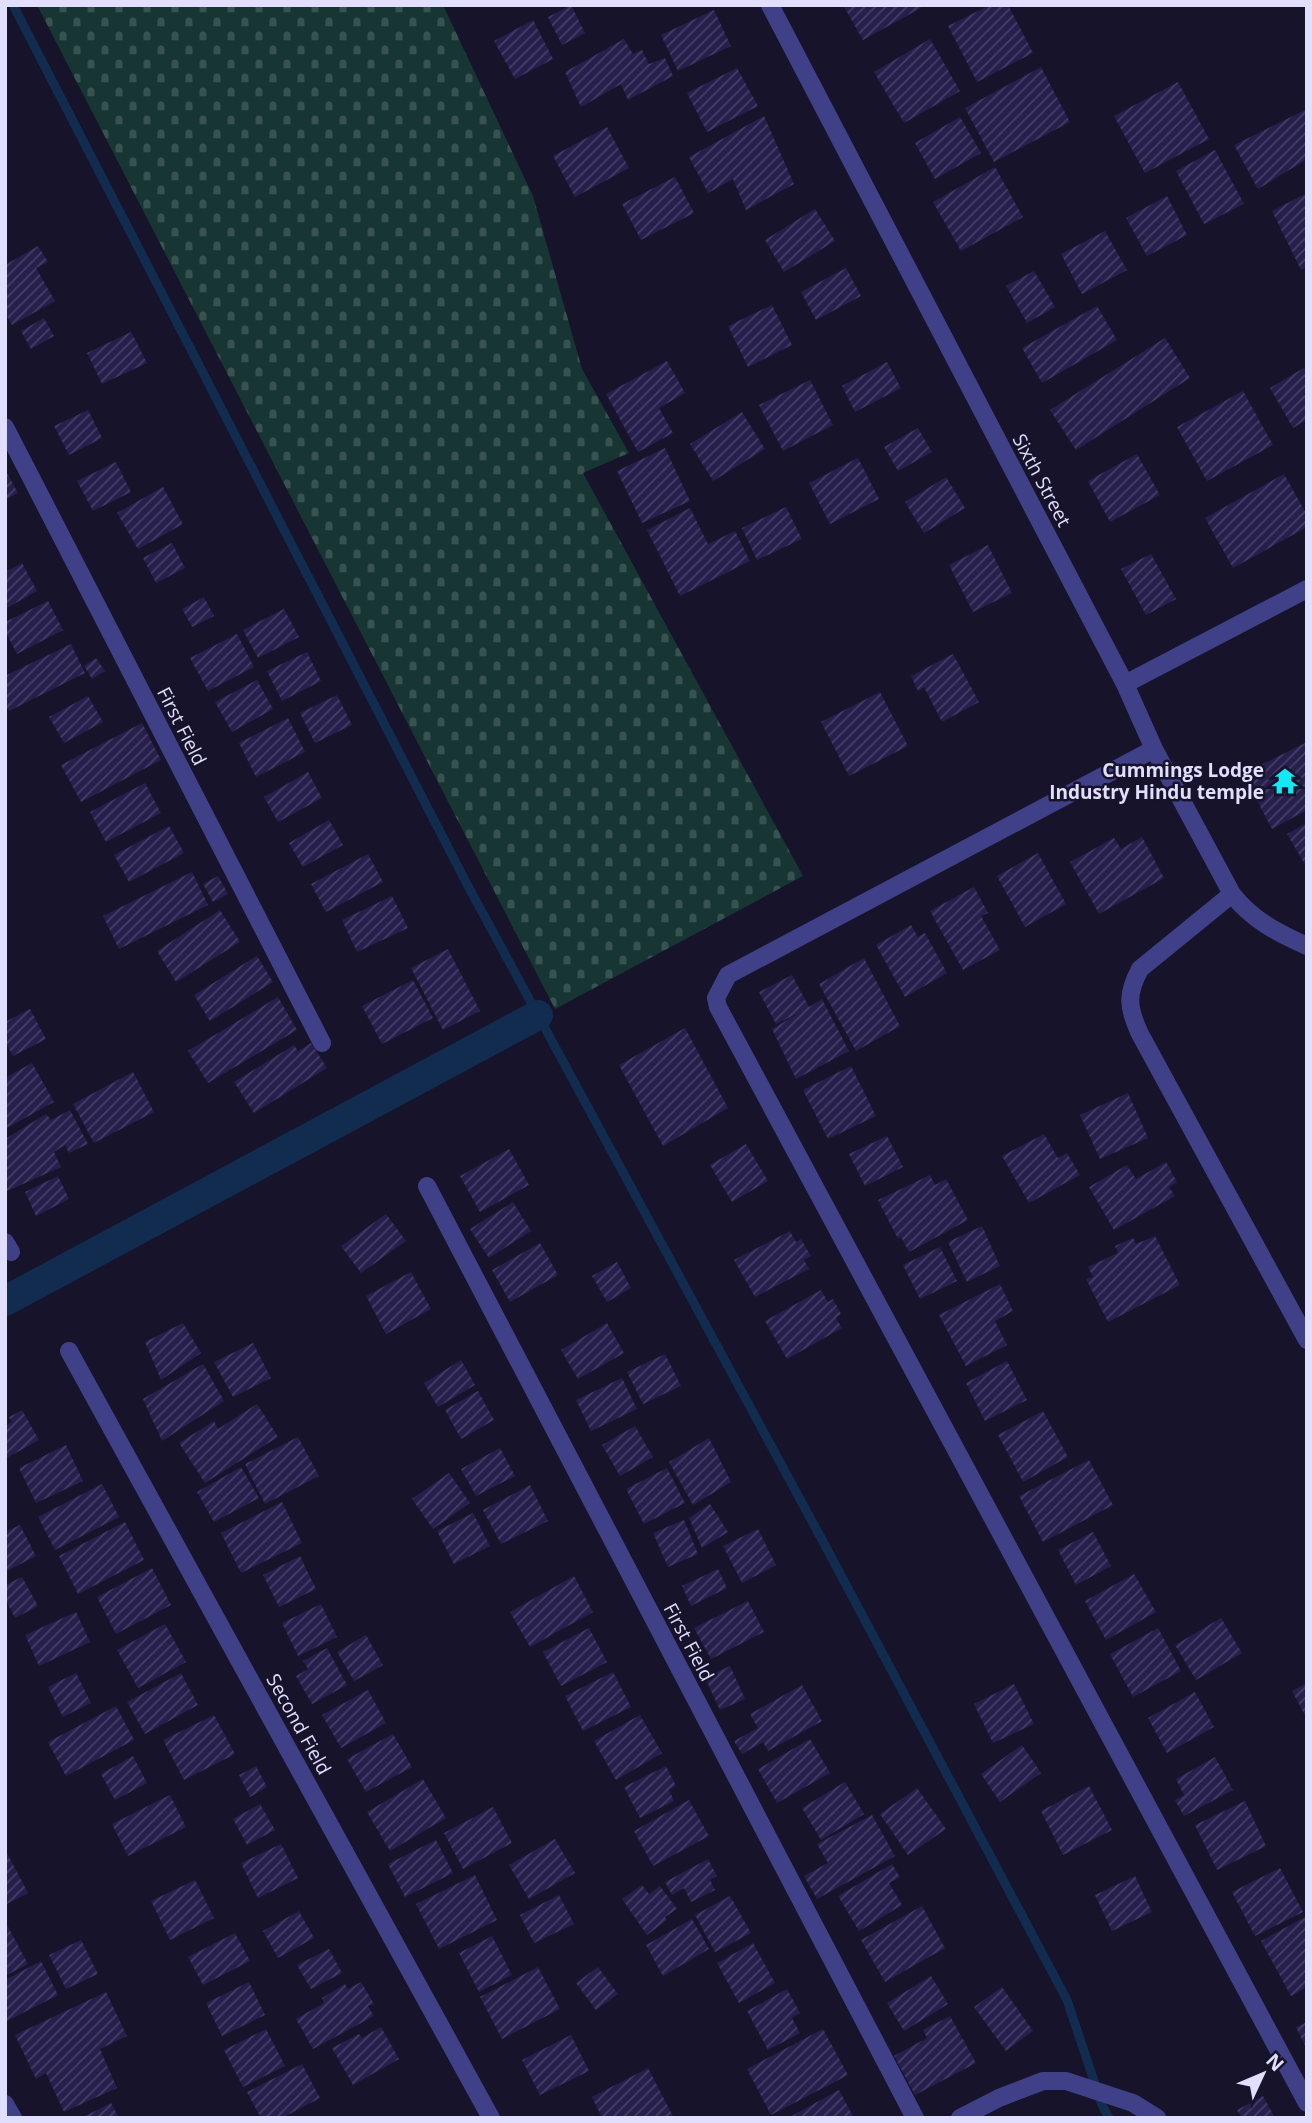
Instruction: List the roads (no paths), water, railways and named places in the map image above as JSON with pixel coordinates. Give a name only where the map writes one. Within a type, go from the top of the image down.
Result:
[{"type":"street","name":"Sixth Street","points":[[770,5],[1125,684],[1154,749],[1232,894],[1257,920],[1307,946]]},
{"type":"street","name":"First Field","points":[[5,427],[322,1043]]},
{"type":"street","points":[[1125,684],[1307,589]]},
{"type":"street","points":[[1154,749],[727,975],[716,998],[718,1007],[1307,2103]]},
{"type":"street","points":[[1232,894],[1140,969],[1131,984],[1130,1009],[1140,1034],[1307,1340]]},
{"type":"street","name":"First Field","points":[[427,1186],[915,2118]]},
{"type":"street","name":"Second Field","points":[[69,1351],[491,2118]]},
{"type":"street","points":[[960,2118],[999,2098],[1043,2081],[1066,2081],[1133,2103],[1157,2118]]},
{"type":"street","points":[[5,2104],[13,2118]]},
{"type":"waterway","points":[[13,5],[468,886],[827,1549],[1067,2000],[1102,2105],[1109,2118]]},
{"type":"waterway","points":[[5,1301],[538,1015]]},
{"type":"place","name":"Cummings Lodge Industry Hindu temple","points":[[1285,781]]}]
